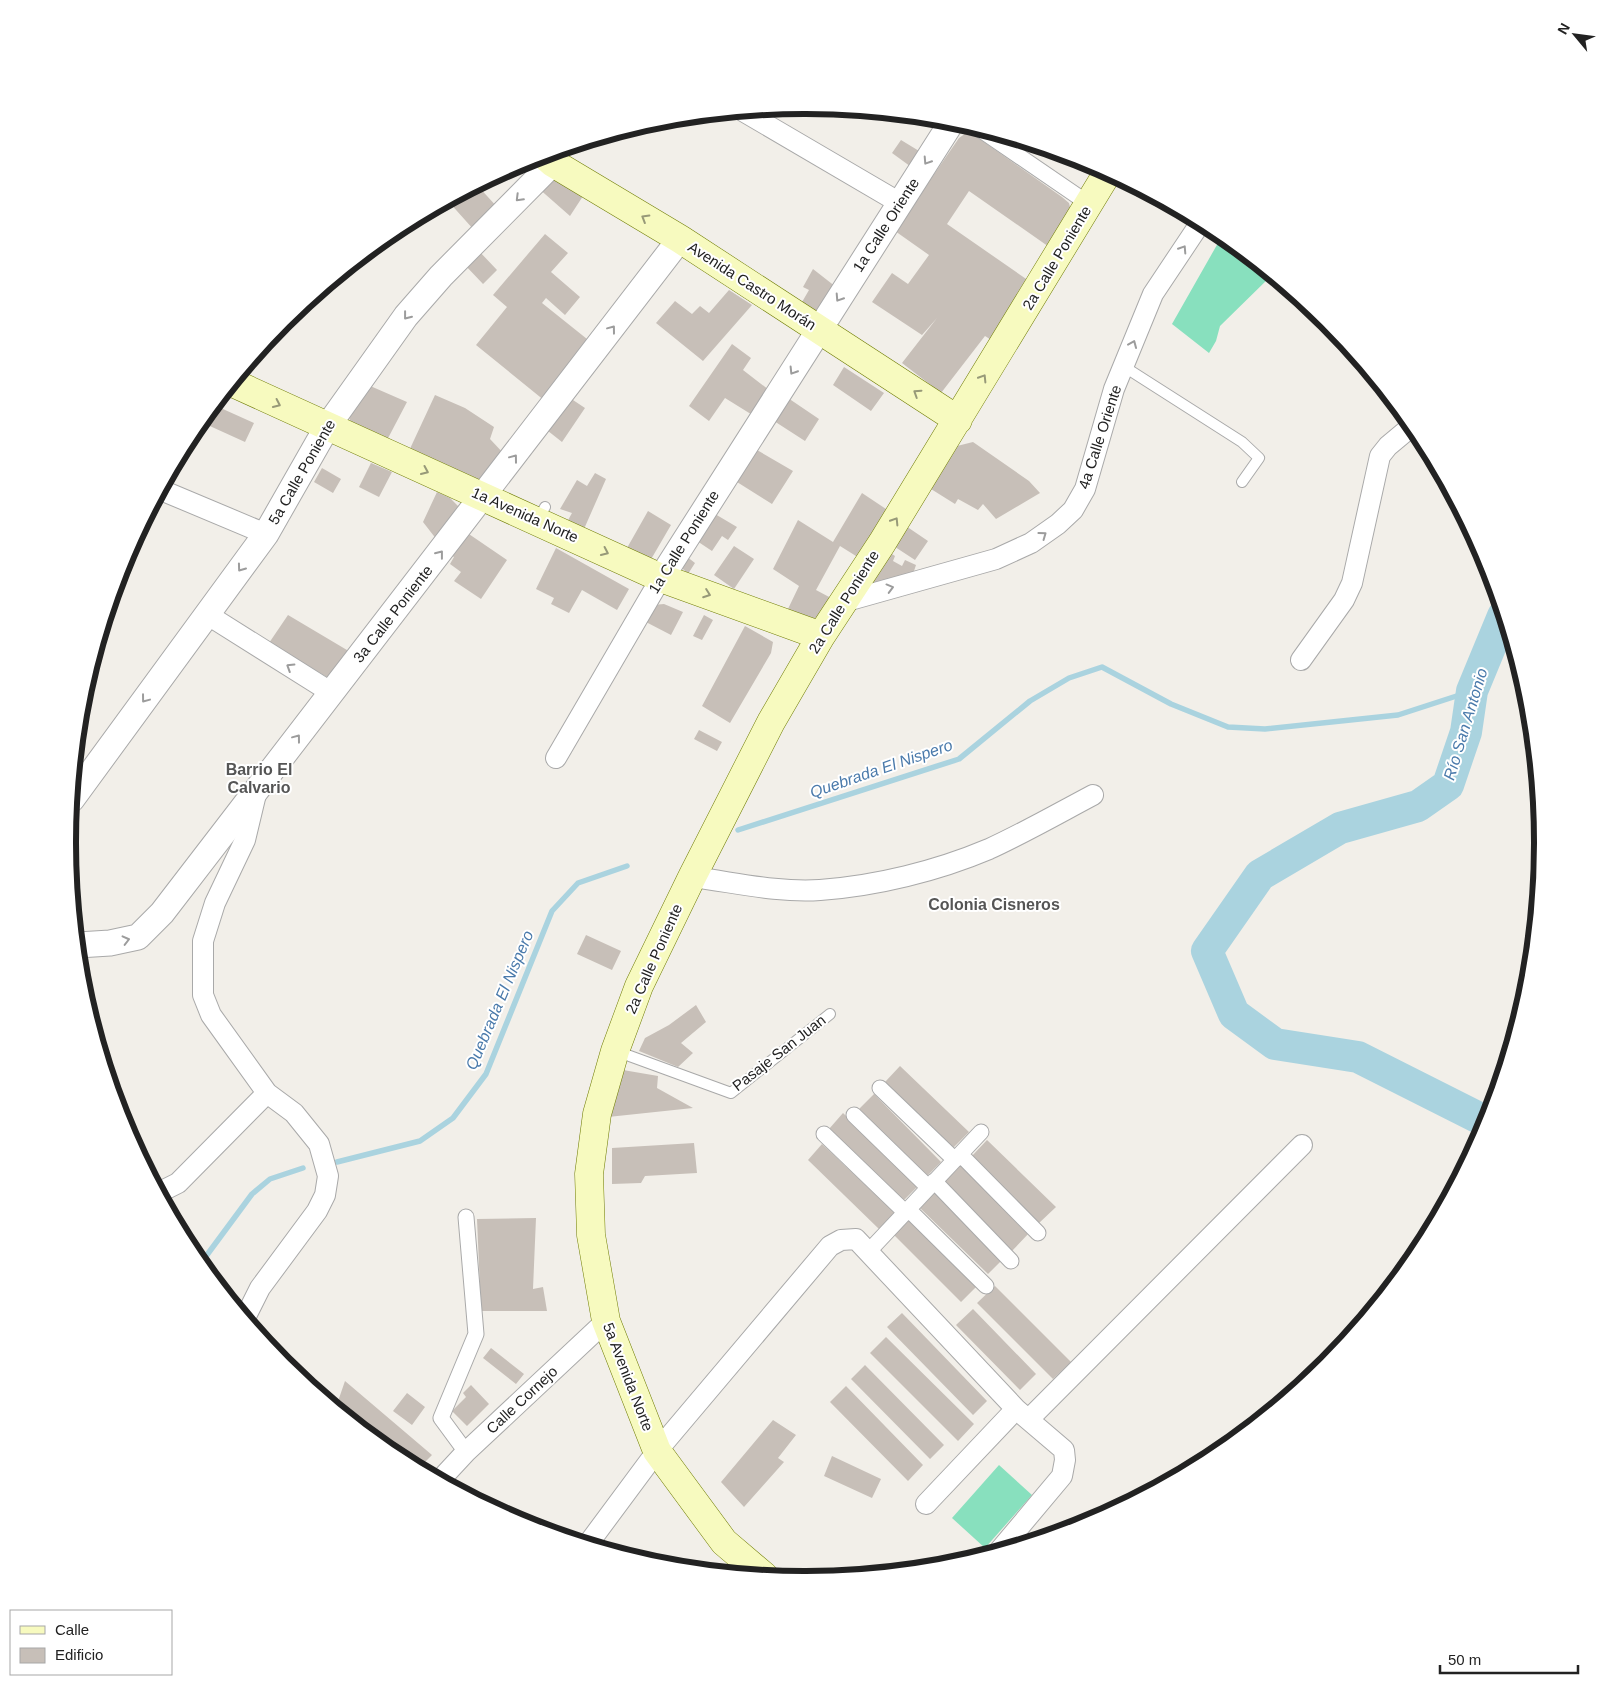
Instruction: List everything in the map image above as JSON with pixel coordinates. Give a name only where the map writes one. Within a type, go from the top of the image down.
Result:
[{"type":"main road","name":"Avenida Castro Morán","points":[[556,158],[958,420]]},
{"type":"main road","name":"2a Calle Poniente","points":[[615,1051],[639,986],[771,722],[843,602],[958,420],[1046,269],[1104,178]]},
{"type":"main road","name":"1a Avenida Norte","points":[[238,385],[484,497],[542,514],[661,578],[822,636]]},
{"type":"main road","name":"5a Avenida Norte","points":[[615,1051],[597,1114],[589,1174],[591,1234],[606,1321],[657,1451],[724,1542],[757,1570]]},
{"type":"street","points":[[751,116],[900,203]]},
{"type":"street","name":"1a Calle Oriente","points":[[819,329],[948,128]]},
{"type":"street","points":[[994,139],[1089,204]]},
{"type":"street","name":"5a Calle Poniente","points":[[78,790],[266,534],[327,427],[406,316],[549,160]]},
{"type":"street","name":"4a Calle Oriente","points":[[843,602],[996,559],[1031,543],[1058,524],[1073,510],[1085,489],[1114,389],[1153,294],[1197,229]]},
{"type":"street","name":"3a Calle Poniente","points":[[83,945],[110,944],[138,937],[162,913],[484,497],[600,351],[680,239]]},
{"type":"street","name":"1a Calle Poniente","points":[[556,758],[661,578],[819,329]]},
{"type":"street","points":[[1301,660],[1344,600],[1352,583],[1380,456],[1406,431]]},
{"type":"street","points":[[166,492],[266,534]]},
{"type":"street","points":[[208,615],[332,693]]},
{"type":"street","points":[[248,1312],[260,1288],[317,1211],[325,1195],[328,1176],[319,1144],[294,1113],[267,1093],[211,1015],[203,995],[203,941],[215,903],[245,840],[256,792]]},
{"type":"street","points":[[692,877],[791,890],[819,890],[864,884],[919,872],[988,849],[1093,795]]},
{"type":"street","points":[[880,1088],[1038,1233]]},
{"type":"street","points":[[164,1190],[178,1182],[267,1093]]},
{"type":"street","points":[[854,1115],[931,1184],[1011,1261]]},
{"type":"street","points":[[869,1251],[981,1132]]},
{"type":"street","points":[[824,1134],[986,1286]]},
{"type":"street","points":[[926,1504],[1023,1414],[1302,1145]]},
{"type":"street","points":[[466,1217],[476,1334],[441,1418],[466,1452]]},
{"type":"street","points":[[592,1539],[657,1451],[830,1246],[841,1240],[856,1239],[1023,1414],[1064,1450],[1065,1460],[1062,1476],[1006,1542]]},
{"type":"street","name":"Calle Cornejo","points":[[444,1476],[466,1452],[606,1321]]},
{"type":"lane","points":[[1123,366],[1242,442],[1259,458],[1242,482]]},
{"type":"lane","name":"Pasaje San Juan","points":[[615,1051],[731,1093],[830,1014]]},
{"type":"green space","points":[[1218,243],[1249,264],[1267,280],[1220,326],[1216,341],[1209,353],[1172,324]]},
{"type":"green space","points":[[999,1465],[1032,1495],[985,1548],[952,1518]]},
{"type":"building","points":[[929,125],[941,127],[938,131]]},
{"type":"building","points":[[966,133],[974,135],[1062,197],[1069,203],[1072,215],[1052,249],[969,191],[947,224],[1032,283],[993,341],[985,336],[941,393],[902,363],[937,318],[922,335],[872,302],[892,273],[908,284],[929,255],[895,231],[959,138]]},
{"type":"building","points":[[901,140],[924,154],[914,169],[892,153]]},
{"type":"building","points":[[553,174],[585,193],[570,216],[537,187]]},
{"type":"building","points":[[481,190],[498,208],[474,230],[452,205]]},
{"type":"building","points":[[545,234],[568,253],[551,272],[580,297],[565,315],[546,298],[542,303],[592,343],[545,401],[476,345],[507,307],[493,295]]},
{"type":"building","points":[[478,250],[497,270],[483,284],[464,264]]},
{"type":"building","points":[[813,269],[836,287],[815,314],[798,309],[809,290],[803,287]]},
{"type":"building","points":[[729,290],[752,305],[703,361],[656,323],[675,301],[692,314],[700,306],[709,313]]},
{"type":"building","points":[[732,344],[751,358],[743,370],[769,390],[754,416],[725,398],[709,421],[689,406]]},
{"type":"building","points":[[844,367],[884,393],[871,411],[833,385]]},
{"type":"building","points":[[368,385],[407,402],[386,442],[354,428],[348,416]]},
{"type":"building","points":[[435,395],[465,408],[494,427],[490,439],[505,455],[483,481],[408,453]]},
{"type":"building","points":[[567,396],[585,408],[562,442],[543,427]]},
{"type":"building","points":[[788,398],[819,419],[805,441],[774,421]]},
{"type":"building","points":[[221,408],[254,423],[245,442],[208,425]]},
{"type":"building","points":[[973,442],[1029,481],[1040,493],[996,519],[983,504],[978,510],[958,499],[955,504],[931,489],[957,446]]},
{"type":"building","points":[[757,450],[793,471],[772,504],[737,482]]},
{"type":"building","points":[[371,463],[392,472],[379,497],[359,487]]},
{"type":"building","points":[[322,468],[341,479],[333,493],[314,482]]},
{"type":"building","points":[[595,473],[606,479],[584,529],[567,522],[572,513],[560,509],[577,480],[587,486]]},
{"type":"building","points":[[437,492],[450,498],[458,506],[459,512],[437,540],[423,522]]},
{"type":"building","points":[[862,493],[892,513],[864,561],[840,546],[816,590],[831,598],[824,614],[815,618],[807,618],[787,611],[799,586],[773,569],[798,520],[833,542]]},
{"type":"building","points":[[648,511],[671,525],[650,561],[627,548]]},
{"type":"building","points":[[715,514],[737,527],[728,540],[722,536],[712,551],[697,541]]},
{"type":"building","points":[[900,522],[928,541],[915,560],[889,543]]},
{"type":"building","points":[[463,530],[507,560],[481,599],[454,581],[461,572],[450,564],[454,557],[447,552]]},
{"type":"building","points":[[734,546],[754,559],[734,589],[714,575]]},
{"type":"building","points":[[556,548],[629,589],[617,610],[582,590],[569,613],[551,604],[554,598],[536,589]]},
{"type":"building","points":[[884,549],[895,556],[893,561],[902,566],[905,560],[916,565],[914,571],[921,575],[882,587],[868,580]]},
{"type":"building","points":[[686,556],[695,563],[688,574],[681,567]]},
{"type":"building","points":[[664,604],[683,612],[671,635],[644,621],[653,605]]},
{"type":"building","points":[[288,615],[352,653],[332,680],[269,643]]},
{"type":"building","points":[[704,615],[713,620],[702,640],[693,636]]},
{"type":"building","points":[[745,626],[773,642],[771,653],[730,723],[702,706]]},
{"type":"building","points":[[699,730],[722,742],[717,751],[694,739]]},
{"type":"building","points":[[586,935],[621,951],[612,970],[577,954]]},
{"type":"building","points":[[696,1005],[706,1022],[681,1043],[693,1053],[678,1067],[639,1051],[645,1038],[669,1025]]},
{"type":"building","points":[[900,1066],[969,1132],[953,1148],[885,1082]]},
{"type":"building","points":[[623,1070],[658,1076],[657,1088],[693,1108],[608,1117]]},
{"type":"building","points":[[874,1094],[941,1162],[926,1177],[859,1109]]},
{"type":"building","points":[[843,1113],[918,1186],[903,1201],[829,1129]]},
{"type":"building","points":[[987,1140],[1056,1207],[1038,1224],[971,1157]]},
{"type":"building","points":[[694,1143],[697,1173],[645,1176],[641,1183],[612,1184],[612,1148]]},
{"type":"building","points":[[822,1144],[895,1213],[880,1230],[808,1160]]},
{"type":"building","points":[[961,1165],[1030,1232],[1011,1252],[943,1183]]},
{"type":"building","points":[[935,1192],[1003,1259],[988,1274],[920,1208]]},
{"type":"building","points":[[536,1218],[533,1289],[543,1287],[547,1311],[481,1311],[477,1219]]},
{"type":"building","points":[[907,1218],[976,1287],[961,1302],[892,1233]]},
{"type":"building","points":[[995,1286],[1071,1362],[1053,1379],[977,1303]]},
{"type":"building","points":[[973,1309],[1036,1374],[1020,1390],[956,1325]]},
{"type":"building","points":[[902,1313],[987,1401],[973,1415],[887,1327]]},
{"type":"building","points":[[886,1337],[974,1424],[958,1441],[870,1353]]},
{"type":"building","points":[[491,1348],[524,1374],[516,1384],[483,1358]]},
{"type":"building","points":[[865,1365],[944,1445],[930,1459],[851,1379]]},
{"type":"building","points":[[345,1381],[432,1455],[424,1463],[361,1421],[338,1401]]},
{"type":"building","points":[[471,1385],[489,1404],[467,1426],[452,1411],[466,1397],[463,1393]]},
{"type":"building","points":[[846,1386],[923,1465],[908,1481],[830,1402]]},
{"type":"building","points":[[407,1393],[425,1407],[412,1425],[393,1411]]},
{"type":"building","points":[[773,1420],[796,1435],[778,1458],[784,1462],[744,1507],[721,1482]]},
{"type":"building","points":[[832,1456],[881,1479],[872,1498],[824,1476]]},
{"type":"waterway","name":"Río San Antonio","points":[[1479,1118],[1358,1057],[1275,1044],[1234,1014],[1207,951],[1260,875],[1340,828],[1418,806],[1448,785],[1466,732],[1472,691],[1500,624]]},
{"type":"waterway","name":"Quebrada El Nispero","points":[[738,830],[959,759],[1030,701],[1069,678],[1102,667],[1171,704],[1228,727],[1265,729],[1398,715],[1472,691]]},
{"type":"waterway","name":"Quebrada El Nispero","points":[[337,1162],[420,1141],[453,1118],[486,1074],[552,911],[578,883],[627,866]]},
{"type":"waterway","name":"Quebrada El Nispero","points":[[206,1256],[252,1194],[270,1179],[303,1168]]},
{"type":"district","name":"Barrio El Calvario","points":[[259,778]]},
{"type":"district","name":"Colonia Cisneros","points":[[994,904]]}]
